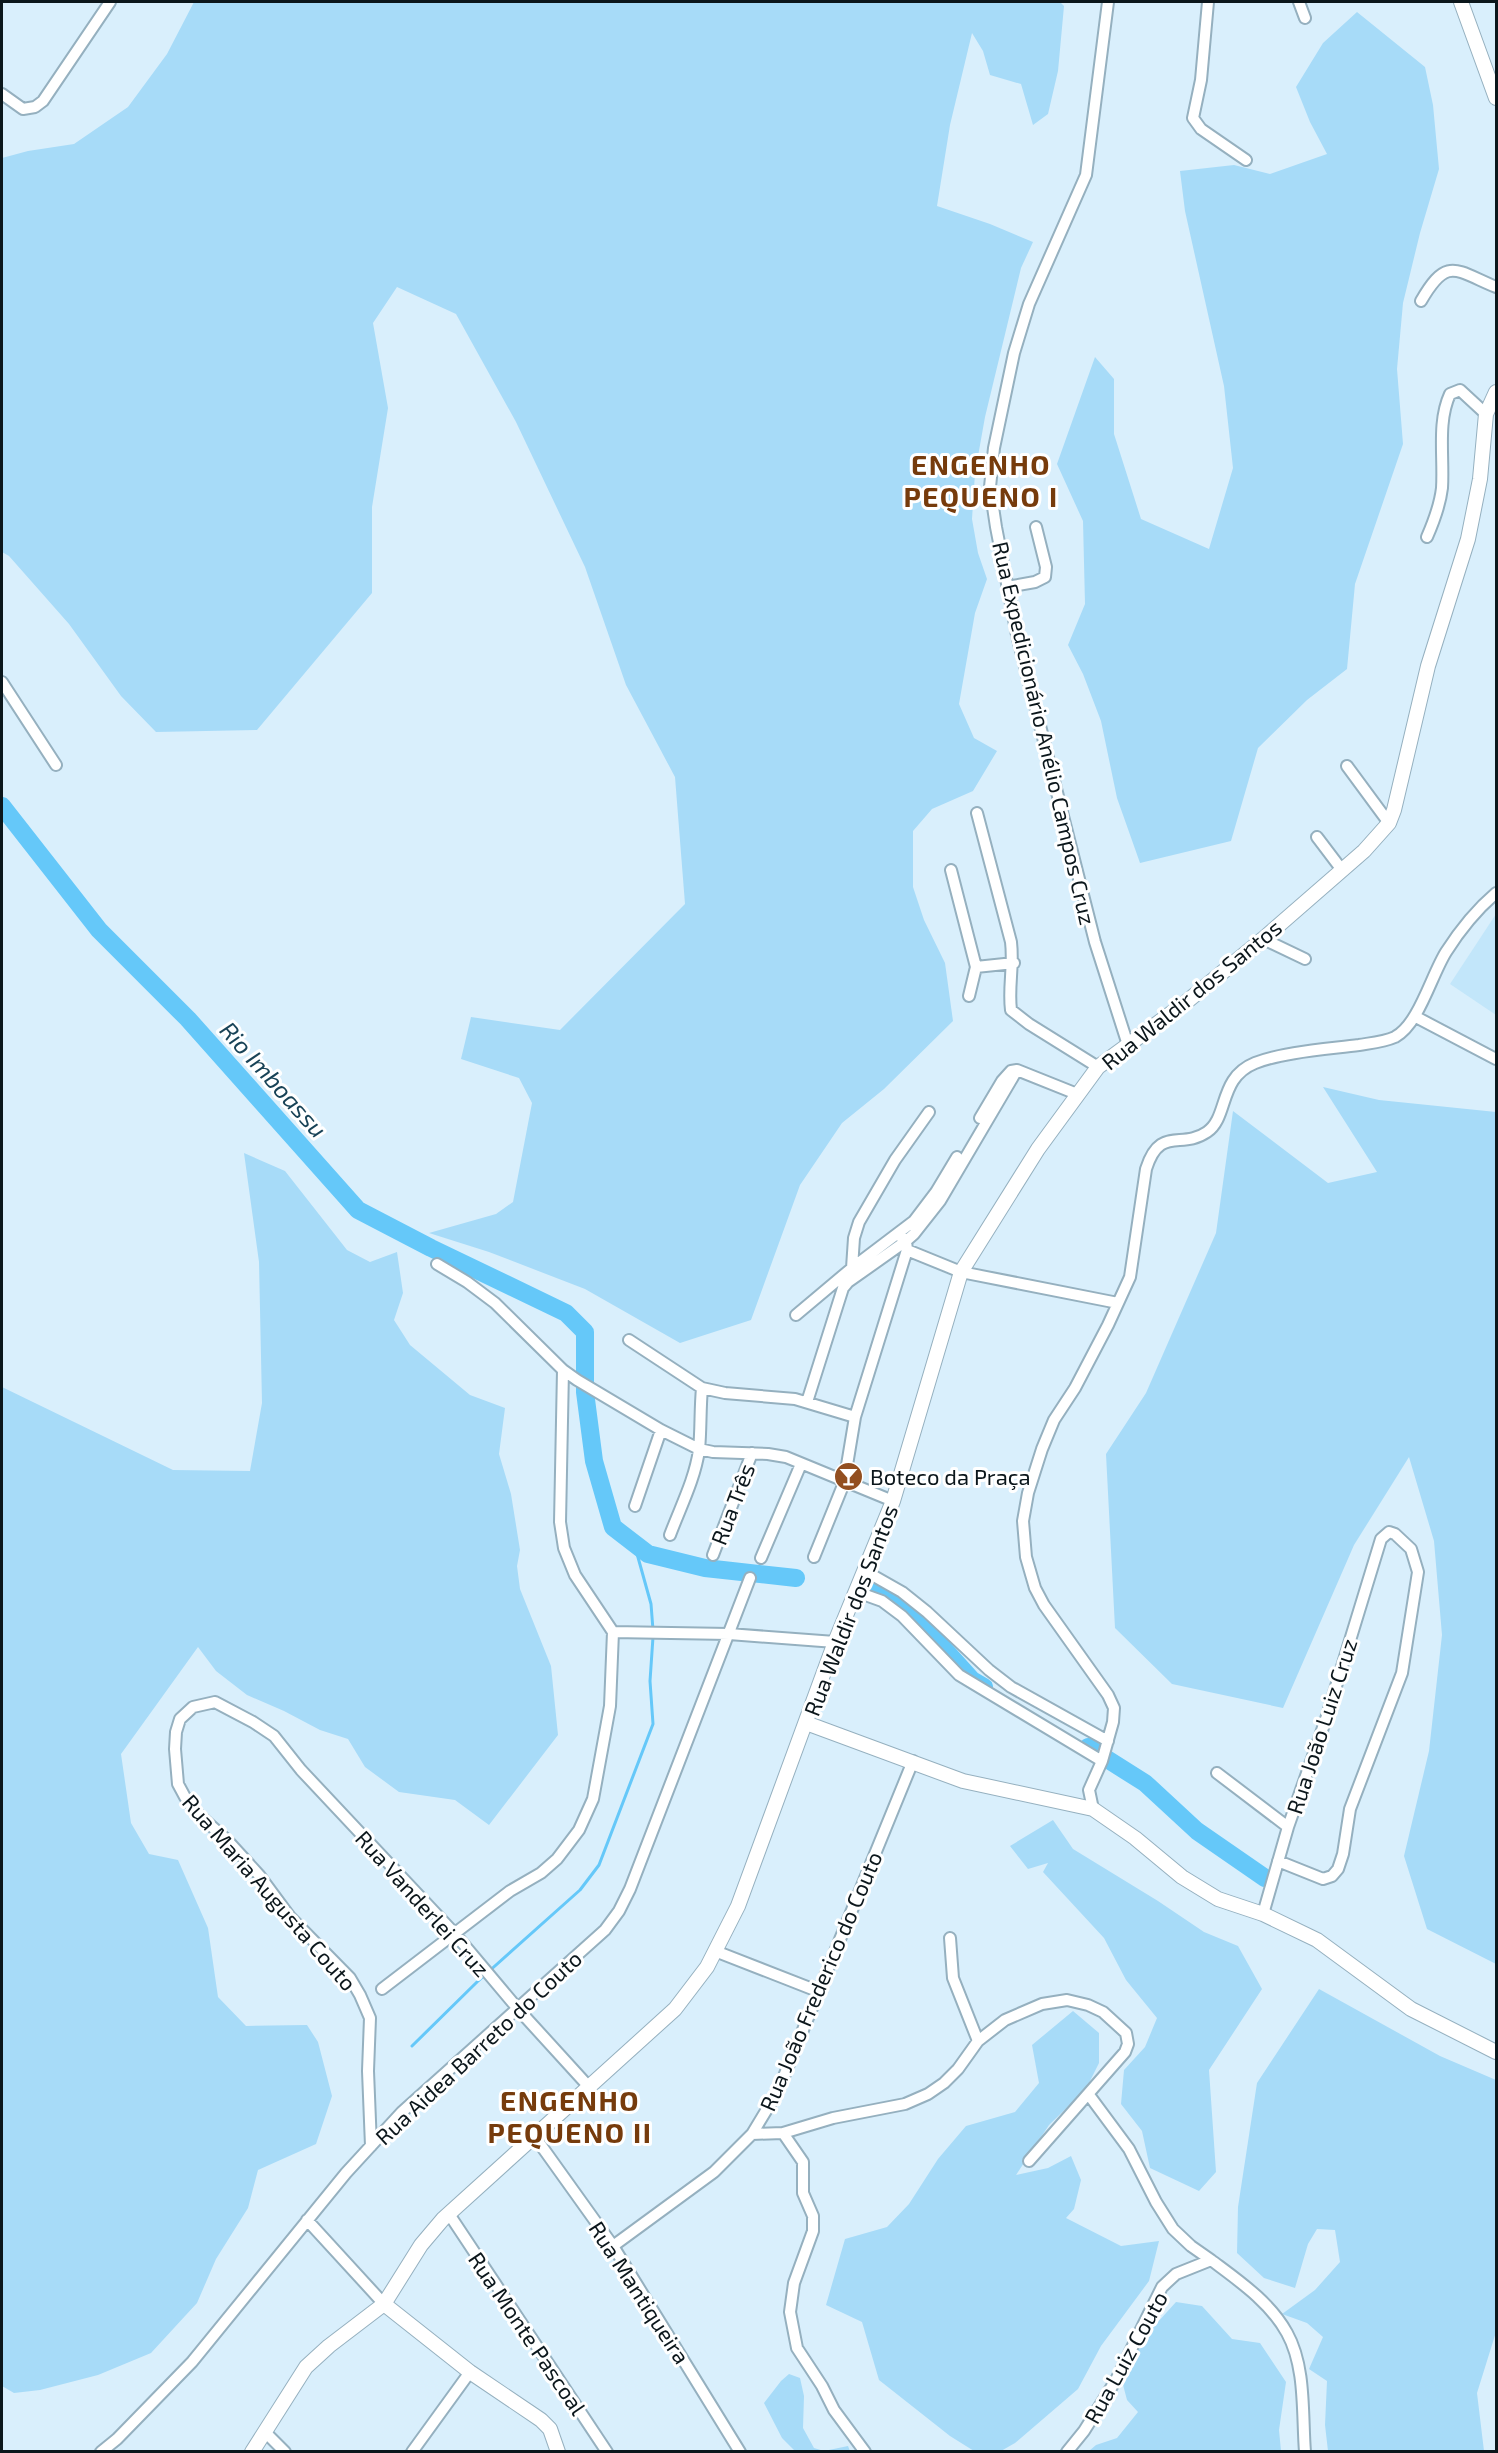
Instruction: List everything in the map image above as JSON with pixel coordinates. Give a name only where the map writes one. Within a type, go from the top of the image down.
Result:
[{"type":"street","points":[[2,94],[23,109],[35,107],[48,93],[110,2]]},
{"type":"street","name":"Rua Expedicionário Anélio Campos Cruz","points":[[1108,2],[1086,175],[1029,304],[1014,353],[994,448],[990,487],[1017,634],[1092,931],[1128,1045]]},
{"type":"street","points":[[1208,2],[1201,80],[1193,118],[1201,129],[1246,160]]},
{"type":"street","points":[[1299,2],[1305,18]]},
{"type":"street","points":[[1461,2],[1497,98]]},
{"type":"street","points":[[1421,301],[1433,280],[1440,273],[1447,271],[1455,270],[1497,287]]},
{"type":"street","points":[[1428,537],[1442,490],[1443,418],[1450,394],[1460,390],[1486,414]]},
{"type":"street","name":"Rua Waldir dos Santos","points":[[384,2304],[421,2245],[449,2214],[675,2009],[694,1986],[715,1951],[738,1906],[835,1642],[893,1501],[961,1272],[1038,1149],[1098,1067],[1185,1003],[1263,939],[1364,851],[1389,823],[1428,666],[1468,539],[1480,479],[1486,414],[1497,392]]},
{"type":"street","points":[[1007,587],[1035,582],[1045,577],[1046,567],[1036,526]]},
{"type":"street","points":[[2,682],[56,765]]},
{"type":"street","points":[[1347,766],[1389,823]]},
{"type":"street","points":[[977,813],[1011,942],[1014,963],[1011,1010],[1098,1067]]},
{"type":"street","points":[[1317,837],[1342,870]]},
{"type":"street","points":[[951,870],[976,967],[969,996]]},
{"type":"street","points":[[1092,1809],[1089,1790],[1102,1761],[1114,1708],[1108,1695],[1044,1605],[1035,1588],[1026,1557],[1023,1521],[1028,1493],[1054,1420],[1075,1388],[1130,1277],[1146,1169],[1151,1154],[1168,1141],[1196,1137],[1208,1131],[1214,1124],[1233,1079],[1255,1063],[1278,1057],[1380,1042],[1403,1031],[1416,1017],[1424,994],[1446,953],[1468,920],[1497,893]]},
{"type":"street","points":[[1263,939],[1305,959]]},
{"type":"street","points":[[976,967],[1014,963]]},
{"type":"street","points":[[1416,1017],[1497,1059]]},
{"type":"street","points":[[807,1402],[843,1288],[904,1242],[924,1222],[940,1201],[1014,1071],[1077,1094]]},
{"type":"street","points":[[852,1268],[854,1238],[859,1221],[895,1160],[928,1112]]},
{"type":"street","points":[[904,1242],[961,1272],[1118,1303]]},
{"type":"street","points":[[796,1315],[852,1268],[904,1242]]},
{"type":"street","points":[[814,1557],[844,1483],[855,1417],[904,1242]]},
{"type":"street","points":[[437,1264],[467,1282],[495,1303],[563,1370],[661,1430],[699,1449],[786,1457],[844,1483],[893,1501]]},
{"type":"street","points":[[629,1340],[702,1388],[807,1402],[855,1417]]},
{"type":"street","points":[[382,1989],[510,1891],[541,1873],[557,1859],[579,1830],[593,1799],[610,1706],[613,1632],[575,1575],[564,1548],[560,1522],[563,1370]]},
{"type":"street","points":[[670,1535],[694,1471],[699,1449],[702,1388]]},
{"type":"street","points":[[635,1506],[661,1430]]},
{"type":"street","name":"Rua Três","points":[[713,1555],[752,1453]]},
{"type":"street","points":[[761,1558],[801,1464]]},
{"type":"street","name":"Rua João Luiz Cruz","points":[[1263,1914],[1278,1861],[1288,1827],[1326,1719],[1381,1539],[1389,1532],[1395,1534],[1411,1549],[1418,1572],[1401,1673],[1350,1809],[1343,1854],[1338,1869],[1332,1876],[1323,1879],[1278,1861]]},
{"type":"street","points":[[865,1571],[902,1592],[927,1612],[988,1670],[1011,1687],[1108,1741]]},
{"type":"street","name":"Rua Aidea Barreto do Couto","points":[[101,2451],[117,2439],[192,2362],[345,2173],[402,2112],[605,1930],[619,1911],[630,1889],[750,1578]]},
{"type":"street","points":[[857,1592],[882,1601],[902,1616],[959,1675],[1102,1761]]},
{"type":"street","points":[[613,1632],[729,1634],[835,1642]]},
{"type":"street","name":"Rua Maria Augusta Couto","points":[[253,1722],[215,1702],[193,1707],[180,1719],[176,1732],[178,1784],[199,1815],[228,1841],[259,1875],[290,1917],[350,1978],[360,1995],[370,2018],[368,2071],[371,2146]]},
{"type":"street","name":"Rua Vanderlei Cruz","points":[[253,1722],[273,1736],[301,1770],[455,1934],[518,2009],[590,2088]]},
{"type":"street","points":[[806,1724],[963,1781],[1092,1809],[1135,1838],[1182,1877],[1218,1899],[1263,1914],[1317,1940],[1411,2009],[1497,2052]]},
{"type":"street","name":"Rua João Frederico do Couto","points":[[613,2246],[714,2172],[752,2134],[778,2091],[913,1761]]},
{"type":"street","points":[[1217,1773],[1288,1827]]},
{"type":"street","points":[[950,1938],[953,1978],[978,2041]]},
{"type":"street","points":[[715,1951],[820,1992]]},
{"type":"street","points":[[752,2134],[783,2133],[833,2118],[905,2104],[928,2094],[958,2069],[978,2041],[1005,2020],[1042,2004],[1067,2000],[1103,2012],[1126,2033],[1128,2044],[1125,2052],[1029,2161]]},
{"type":"street","points":[[1089,2095],[1129,2150],[1173,2229],[1191,2246],[1253,2292],[1277,2317],[1288,2335],[1295,2354],[1301,2388],[1305,2451]]},
{"type":"street","points":[[783,2133],[802,2162],[803,2193],[813,2216],[813,2231],[794,2283],[790,2312],[797,2348],[822,2386],[834,2410],[865,2451]]},
{"type":"street","name":"Rua Mantiqueira","points":[[535,2137],[613,2246],[740,2451]]},
{"type":"street","name":"Rua Monte Pascoal","points":[[449,2214],[607,2451]]},
{"type":"street","points":[[307,2220],[384,2304],[470,2372],[541,2420],[550,2429],[558,2451]]},
{"type":"street","name":"Rua Luiz Couto","points":[[1067,2451],[1084,2431],[1116,2380],[1162,2287],[1176,2274],[1211,2260]]},
{"type":"street","points":[[252,2451],[306,2367],[329,2346],[384,2304]]},
{"type":"street","points":[[415,2449],[470,2372]]},
{"type":"street","points":[[265,2432],[285,2451]]},
{"type":"shaded area","points":[[194,2],[1060,2],[1064,6],[1058,71],[1048,114],[1033,125],[1021,84],[990,75],[983,51],[972,33],[950,125],[937,206],[1033,242],[1021,268],[985,417],[975,473],[972,519],[978,553],[987,579],[975,613],[959,704],[974,738],[997,751],[973,791],[932,809],[913,831],[913,887],[924,920],[945,963],[953,1021],[884,1089],[842,1123],[800,1185],[751,1320],[680,1343],[585,1289],[489,1252],[429,1233],[496,1214],[513,1202],[532,1103],[519,1078],[461,1059],[471,1017],[560,1030],[685,904],[675,777],[626,685],[585,567],[516,422],[456,314],[397,287],[373,323],[388,408],[372,507],[372,593],[257,730],[156,732],[121,696],[69,624],[9,556],[2,552],[2,158],[28,151],[74,144],[128,107],[167,54]]},
{"type":"shaded area","points":[[1357,12],[1425,67],[1433,105],[1439,169],[1403,303],[1397,369],[1403,444],[1355,584],[1347,669],[1307,700],[1258,748],[1231,841],[1140,863],[1117,798],[1101,721],[1083,674],[1068,645],[1085,604],[1083,521],[1057,464],[1095,357],[1114,379],[1114,434],[1141,519],[1209,549],[1233,468],[1224,386],[1185,211],[1180,171],[1234,165],[1270,174],[1327,154],[1310,122],[1296,87],[1323,43]]},
{"type":"shaded area","points":[[1496,914],[1496,1015],[1450,984]]},
{"type":"shaded area","points":[[1323,1087],[1379,1100],[1496,1112],[1496,1964],[1427,1929],[1404,1856],[1429,1751],[1442,1635],[1434,1541],[1409,1457],[1354,1545],[1283,1708],[1172,1684],[1115,1628],[1106,1454],[1146,1393],[1216,1233],[1233,1111],[1328,1183],[1377,1172]]},
{"type":"shaded area","points":[[244,1153],[285,1171],[347,1250],[370,1262],[397,1252],[403,1293],[394,1320],[410,1345],[470,1395],[505,1408],[499,1454],[511,1494],[520,1550],[517,1566],[520,1589],[551,1666],[558,1735],[489,1825],[455,1800],[399,1792],[365,1767],[348,1739],[320,1730],[247,1695],[216,1671],[198,1647],[121,1754],[131,1823],[149,1854],[178,1860],[208,1928],[218,1997],[246,2026],[307,2025],[318,2042],[332,2096],[316,2144],[258,2170],[248,2208],[216,2259],[197,2303],[151,2353],[98,2375],[40,2390],[14,2393],[2,2386],[2,1387],[173,1470],[250,1471],[262,1403],[259,1262]]},
{"type":"shaded area","points":[[1053,1820],[1073,1849],[1204,1932],[1238,1946],[1262,1989],[1209,2070],[1216,2172],[1199,2191],[1150,2168],[1142,2131],[1121,2104],[1124,2070],[1145,2047],[1157,2018],[1126,1980],[1104,1938],[1043,1872],[1048,1863],[1028,1869],[1010,1846]]},
{"type":"shaded area","points":[[1319,1989],[1440,2056],[1496,2080],[1496,2332],[1477,2393],[1484,2451],[1328,2451],[1325,2425],[1327,2381],[1309,2369],[1323,2337],[1307,2323],[1282,2314],[1315,2290],[1340,2262],[1335,2230],[1317,2229],[1308,2244],[1295,2288],[1264,2278],[1237,2253],[1238,2207],[1257,2083]]},
{"type":"shaded area","points":[[1073,2011],[1099,2033],[1099,2063],[1086,2089],[1049,2125],[1016,2175],[1048,2168],[1071,2156],[1081,2180],[1074,2209],[1066,2218],[1121,2246],[1159,2241],[1149,2281],[1101,2346],[1078,2389],[1015,2443],[1001,2451],[974,2451],[950,2436],[879,2380],[862,2322],[826,2305],[845,2239],[887,2227],[909,2204],[938,2159],[966,2126],[1015,2112],[1039,2083],[1032,2045]]},
{"type":"shaded area","points":[[1176,2302],[1202,2306],[1232,2339],[1260,2343],[1286,2382],[1279,2430],[1281,2451],[1089,2451],[1096,2445],[1117,2438],[1138,2412],[1127,2400],[1122,2381],[1147,2334]]},
{"type":"shaded area","points":[[789,2374],[800,2378],[804,2396],[803,2428],[814,2448],[824,2451],[795,2451],[782,2438],[764,2403]]},
{"type":"shaded area","points":[[848,2446],[850,2451],[824,2451]]},
{"type":"waterway","name":"Rio Imboassu","points":[[2,806],[99,930],[188,1019],[358,1210],[566,1313],[585,1332],[585,1392],[594,1461],[613,1527],[648,1554],[705,1568],[796,1578]]},
{"type":"waterway","points":[[634,1543],[651,1604],[653,1630]]},
{"type":"waterway","points":[[871,1586],[926,1629],[972,1680],[984,1687]]},
{"type":"waterway","points":[[412,2046],[477,1982],[580,1890],[599,1865],[653,1724],[650,1681],[653,1637]]},
{"type":"waterway","points":[[1088,1747],[1145,1783],[1197,1831],[1265,1878]]},
{"type":"place","name":"Boteco da Praça","points":[[849,1476]]},
{"type":"district","name":"ENGENHO PEQUENO I","points":[[981,480]]},
{"type":"district","name":"ENGENHO PEQUENO II","points":[[570,2116]]}]
